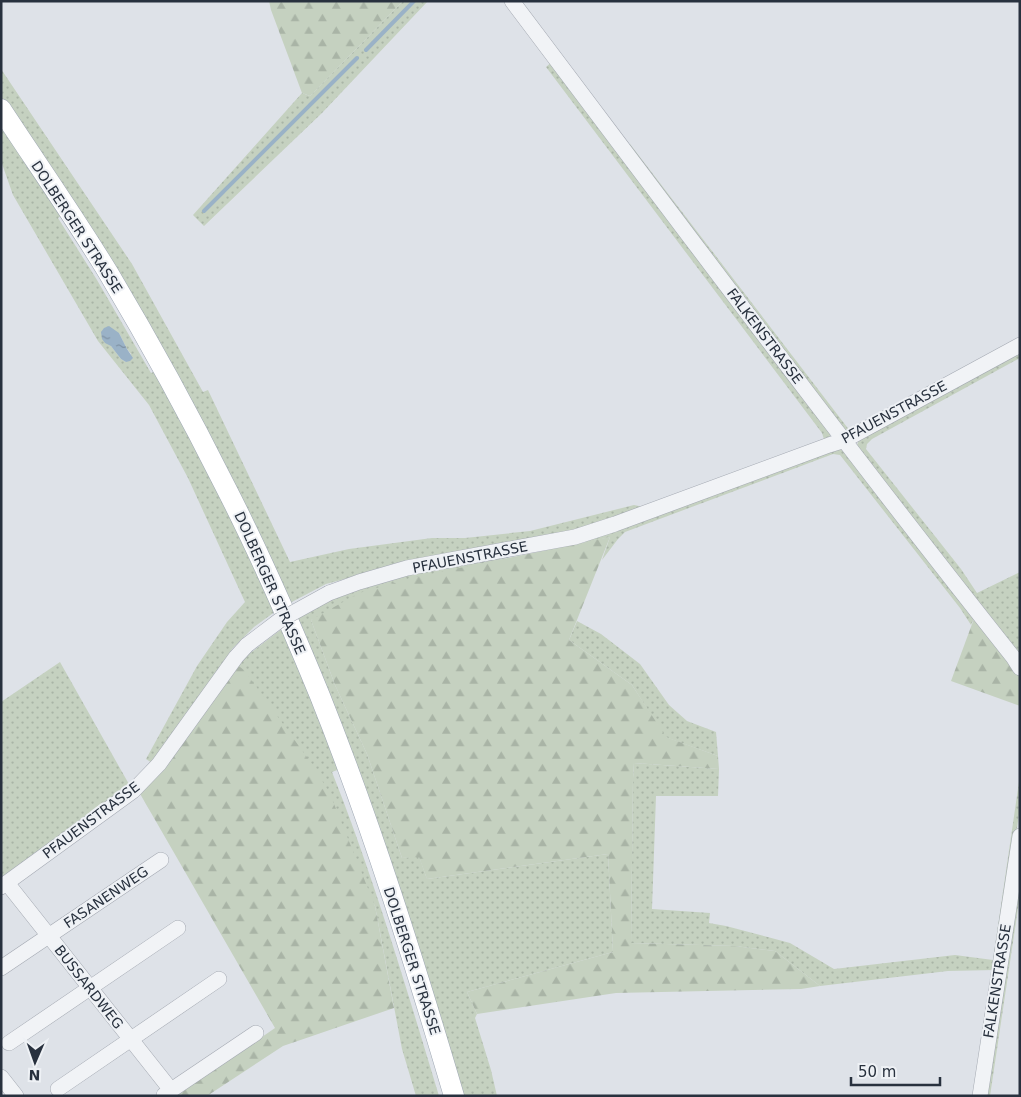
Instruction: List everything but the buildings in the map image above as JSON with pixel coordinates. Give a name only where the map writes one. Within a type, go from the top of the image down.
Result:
[{"type":"main road","name":"DOLBERGER STRASSE","points":[[1,109],[108,273],[165,371],[226,486],[266,570],[320,695],[349,773],[393,898],[454,1096]]},
{"type":"street","name":"FALKENSTRASSE","points":[[512,1],[623,150],[1020,668]]},
{"type":"street","name":"PFAUENSTRASSE","points":[[4,885],[133,791],[159,764],[236,657],[247,645],[280,620],[329,593],[407,568],[575,536],[615,524],[845,440],[1020,345]]},
{"type":"street","name":"FALKENSTRASSE","points":[[980,1096],[1020,836]]},
{"type":"street","name":"FASANENWEG","points":[[1,968],[161,860]]},
{"type":"street","name":"BUSSARDWEG","points":[[4,885],[49,935],[90,987],[130,1039],[167,1093]]},
{"type":"street","points":[[9,1043],[178,928]]},
{"type":"street","points":[[58,1089],[219,979]]},
{"type":"street","points":[[167,1093],[256,1033]]},
{"type":"street","points":[[1,1077],[16,1096]]},
{"type":"green space","points":[[269,1],[403,1],[310,96],[302,93]]},
{"type":"green space","points":[[403,1],[428,1],[322,113],[204,226],[193,215],[302,93],[310,96]]},
{"type":"green space","points":[[553,61],[830,430],[830,436],[827,440],[824,439],[822,433],[546,67]]},
{"type":"green space","points":[[1,69],[132,264],[203,392],[208,390],[290,562],[349,549],[432,538],[465,538],[530,531],[634,505],[648,508],[596,526],[405,563],[326,584],[288,604],[113,268],[1,97]]},
{"type":"green space","points":[[1,121],[64,214],[58,218],[97,280],[151,373],[158,370],[276,611],[254,627],[232,649],[159,757],[152,763],[146,759],[197,666],[227,622],[245,602],[188,478],[149,405],[98,341],[13,195],[1,161]],"holes":[[[119,333],[131,354],[126,362],[121,359],[111,346]]]},
{"type":"green space","points":[[630,144],[850,431],[843,430],[626,148]]},
{"type":"green space","points":[[1020,348],[1020,358],[872,439],[867,444],[866,449],[961,569],[977,593],[1020,572],[1020,661],[857,445],[859,440]]},
{"type":"green space","points":[[829,449],[844,449],[975,616],[971,625],[960,608],[840,455],[833,454],[625,532],[602,560],[610,537],[585,543],[587,539]]},
{"type":"green space","points":[[610,537],[569,640],[632,685],[666,737],[718,756],[719,769],[634,763],[631,943],[735,946],[775,951],[820,986],[801,989],[616,993],[477,1014],[467,992],[613,952],[608,854],[427,879],[419,857],[402,858],[367,754],[335,685],[311,620],[359,593],[411,578]]},
{"type":"green space","points":[[564,543],[567,546],[509,557],[311,620],[335,685],[367,754],[402,858],[419,856],[427,879],[608,854],[613,952],[467,992],[477,1014],[475,1018],[497,1096],[461,1096],[296,618],[332,599],[387,577]]},
{"type":"green space","points":[[975,616],[1010,660],[1020,676],[1020,706],[951,681]]},
{"type":"green space","points":[[577,621],[601,634],[640,664],[669,705],[687,721],[716,732],[718,756],[665,737],[632,685],[569,640]]},
{"type":"green space","points":[[283,628],[340,769],[332,772],[376,892],[439,1096],[416,1096],[402,1049],[375,906],[236,664]]},
{"type":"green space","points":[[60,662],[130,786],[1,878],[1,702]]},
{"type":"green space","points":[[236,664],[244,670],[314,767],[330,794],[375,906],[394,1008],[283,1046],[207,1096],[176,1096],[275,1028],[139,792]]},
{"type":"green space","points":[[634,763],[719,769],[718,796],[656,796],[652,909],[710,913],[709,923],[790,943],[834,969],[955,955],[993,960],[1020,775],[1020,808],[995,970],[948,971],[820,986],[775,951],[735,946],[631,943]]},
{"type":"green space","points":[[1020,854],[1020,895],[990,1096],[983,1096]]},
{"type":"water","points":[[109,326],[119,333],[133,358],[130,361],[126,362],[121,359],[111,346],[102,339],[101,332]]},
{"type":"waterway","points":[[366,50],[414,1]]},
{"type":"waterway","points":[[204,211],[357,58]]}]
